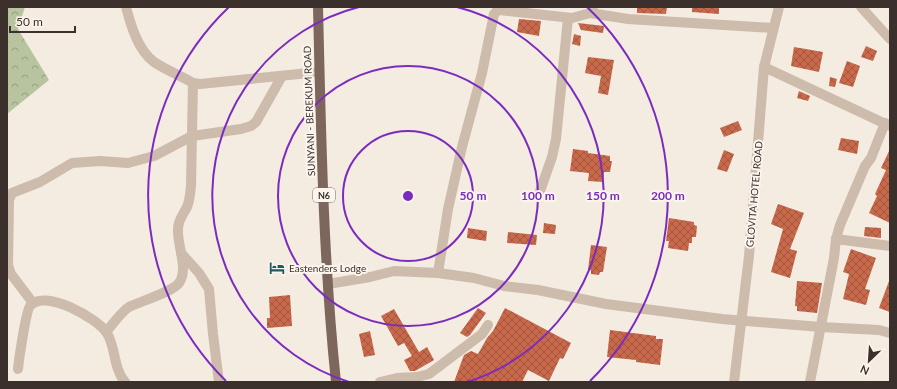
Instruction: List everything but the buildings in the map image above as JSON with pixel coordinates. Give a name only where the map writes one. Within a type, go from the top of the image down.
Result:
[{"type":"main road","name":"SUNYANI - BEREKUM ROAD","points":[[318,7],[319,72],[328,284],[336,382]]},
{"type":"street","points":[[126,7],[138,41],[145,52],[154,62],[193,83],[200,84],[319,72]]},
{"type":"street","name":"GLOVITA HOTEL ROAD","points":[[734,382],[749,256],[764,67],[779,7]]},
{"type":"street","points":[[861,7],[890,39]]},
{"type":"street","points":[[438,273],[448,209],[462,146],[482,73],[494,14],[497,11],[572,18],[591,10],[628,19],[773,28]]},
{"type":"street","points":[[540,191],[552,157],[556,139],[568,18]]},
{"type":"street","points":[[764,67],[887,125],[871,158],[862,172],[840,225],[836,239],[834,258],[810,382]]},
{"type":"street","points":[[33,303],[11,274],[8,265],[9,200],[12,193],[40,182],[72,163],[100,161],[128,163],[154,156],[192,136],[241,129],[251,126],[256,122],[282,76]]},
{"type":"street","points":[[106,332],[128,308],[179,285],[184,270],[180,252],[178,229],[180,219],[187,207],[189,198],[193,83]]},
{"type":"street","points":[[836,239],[890,246]]},
{"type":"street","points":[[180,252],[199,273],[209,289],[212,334],[219,382]]},
{"type":"street","points":[[328,284],[370,278],[394,271],[438,273],[474,278],[504,286],[538,290],[606,304],[741,322],[879,330],[890,333]]},
{"type":"street","points":[[18,369],[28,307],[36,300],[44,300],[72,308],[87,316],[106,332],[109,337],[116,365],[125,382]]},
{"type":"street","points":[[380,382],[396,378],[417,377],[429,374],[482,334],[488,325]]},
{"type":"green space","points":[[7,7],[25,7],[18,29],[49,80],[7,114]]},
{"type":"place","name":"Eastenders Lodge","points":[[277,268]]}]
